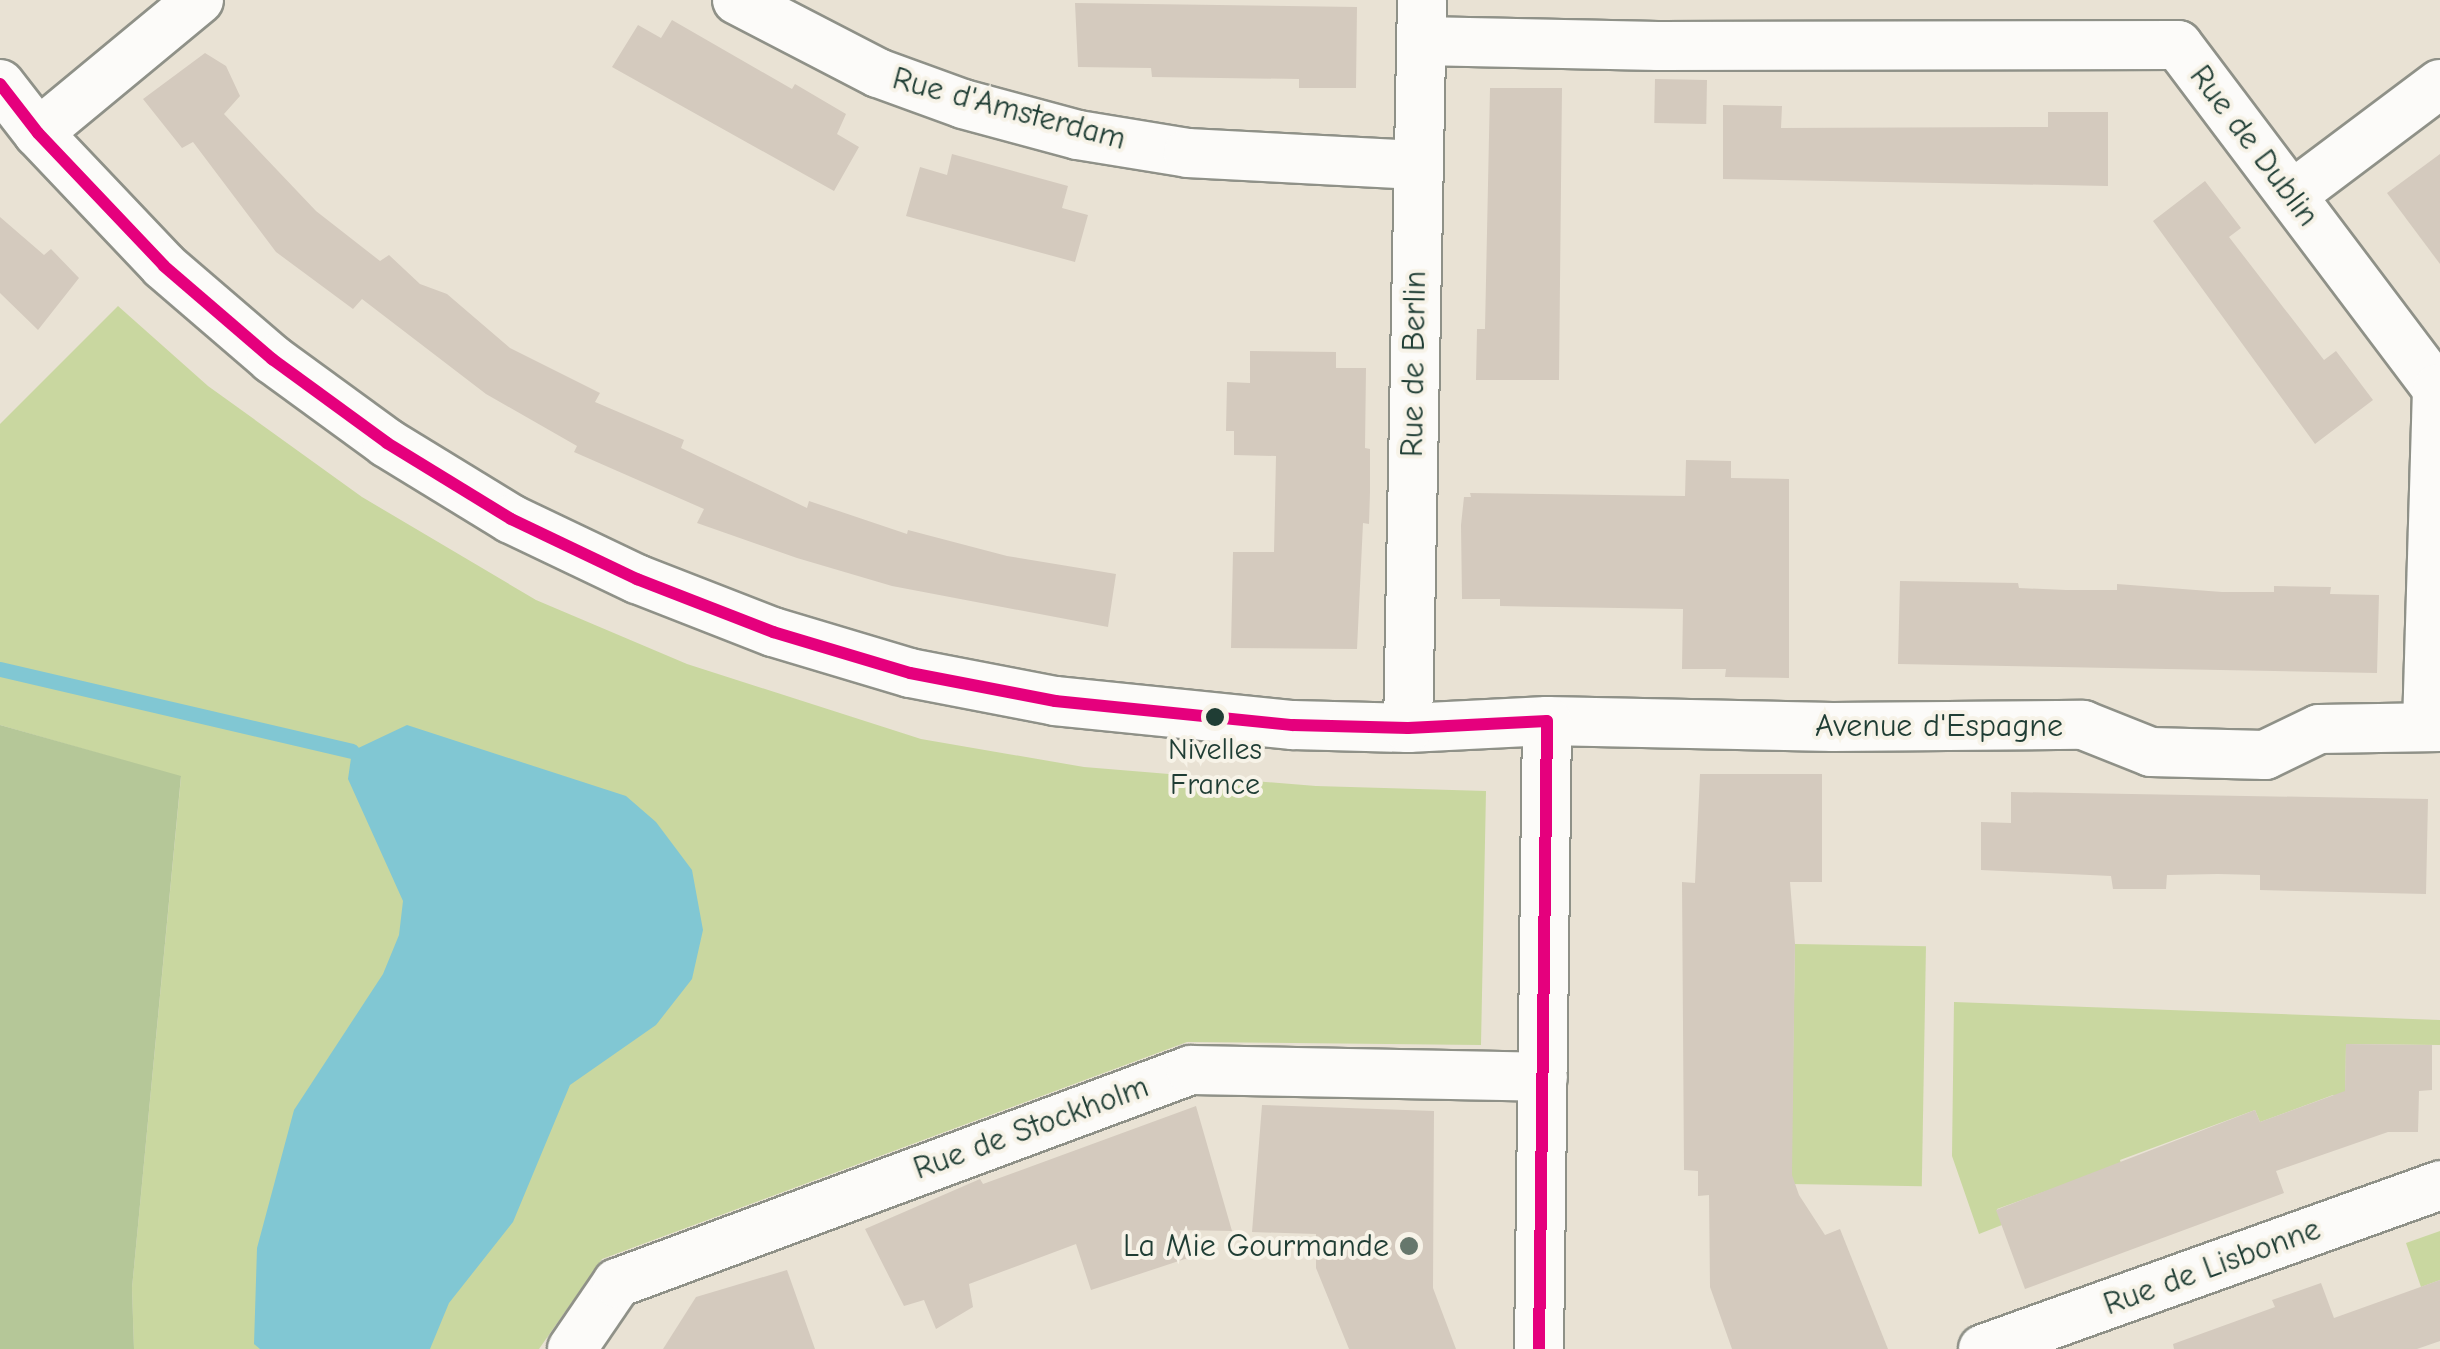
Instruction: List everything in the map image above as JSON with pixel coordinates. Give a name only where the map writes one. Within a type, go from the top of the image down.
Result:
[{"type":"street","points":[[38,133],[199,0]]},
{"type":"street","name":"Rue d'Amsterdam","points":[[738,0],[878,73],[963,104],[1078,136],[1188,153],[1417,165]]},
{"type":"street","name":"Rue de Berlin","points":[[1408,728],[1422,20]]},
{"type":"street","name":"Rue de Dublin","points":[[1422,20],[1658,46],[2178,45],[2437,389],[2434,727]]},
{"type":"street","name":"Avenue d'Espagne","points":[[0,84],[38,133],[164,266],[272,359],[346,414],[511,519],[637,579],[790,638],[910,673],[1055,702],[1293,725],[1408,728],[1547,721],[1833,728],[2083,725],[2151,752],[2265,755],[2318,729],[2434,727]]},
{"type":"street","points":[[2292,195],[2440,84]]},
{"type":"street","points":[[1539,1349],[1547,721]]},
{"type":"street","name":"Rue de Stockholm","points":[[572,1349],[617,1284],[1191,1070],[1543,1078]]},
{"type":"street","name":"Rue de Lisbonne","points":[[1983,1349],[2440,1185]]},
{"type":"green space","points":[[118,306],[208,386],[362,497],[536,600],[687,664],[921,739],[1084,767],[1316,786],[1486,791],[1481,1045],[1187,1042],[602,1259],[539,1349],[134,1349],[132,1288],[181,777],[0,725],[0,424]]},
{"type":"green space","points":[[0,725],[181,776],[132,1288],[134,1349],[0,1349]]},
{"type":"green space","points":[[1795,944],[1926,946],[1922,1186],[1791,1184]]},
{"type":"green space","points":[[1954,1002],[2440,1020],[2440,1045],[2346,1044],[2345,1105],[2333,1095],[2260,1122],[2255,1110],[2120,1160],[2124,1174],[2063,1185],[1997,1209],[2002,1225],[1979,1234],[1952,1156]]},
{"type":"green space","points":[[2440,1231],[2440,1280],[2421,1287],[2406,1243]]},
{"type":"water","points":[[407,725],[626,796],[656,822],[692,870],[703,930],[692,979],[656,1025],[570,1085],[513,1222],[449,1303],[430,1349],[260,1349],[254,1344],[257,1248],[294,1110],[383,974],[399,935],[403,901],[348,779],[352,751]]},
{"type":"building","points":[[1075,3],[1357,7],[1356,88],[1299,88],[1299,79],[1152,77],[1151,68],[1078,67]]},
{"type":"building","points":[[672,20],[792,89],[795,84],[846,114],[837,134],[859,147],[834,191],[612,67],[638,25],[661,38]]},
{"type":"building","points":[[205,53],[226,66],[240,96],[224,114],[316,211],[380,261],[389,255],[420,284],[447,294],[510,348],[600,393],[595,402],[684,440],[681,448],[807,508],[809,501],[907,534],[908,530],[1007,556],[1116,574],[1108,627],[892,586],[797,558],[697,523],[704,509],[574,452],[577,446],[486,394],[362,299],[353,309],[276,252],[193,142],[182,148],[143,99]]},
{"type":"building","points":[[1655,79],[1707,80],[1706,124],[1654,123]]},
{"type":"building","points":[[1490,88],[1562,88],[1559,380],[1476,380],[1477,329],[1485,329]]},
{"type":"building","points":[[1723,105],[1782,106],[1781,128],[2048,127],[2048,112],[2108,112],[2108,186],[1723,179]]},
{"type":"building","points":[[952,154],[1068,186],[1062,208],[1088,215],[1075,262],[906,216],[920,167],[947,175]]},
{"type":"building","points":[[2440,154],[2440,264],[2387,193]]},
{"type":"building","points":[[2205,181],[2241,228],[2229,237],[2324,360],[2336,351],[2373,400],[2315,444],[2153,221]]},
{"type":"building","points":[[0,217],[44,255],[51,249],[79,278],[38,330],[0,293]]},
{"type":"building","points":[[1250,351],[1336,352],[1336,368],[1366,368],[1369,524],[1363,523],[1357,649],[1231,648],[1233,552],[1274,552],[1276,456],[1234,455],[1234,431],[1226,431],[1227,382],[1250,383]]},
{"type":"building","points":[[1686,460],[1731,461],[1731,478],[1789,479],[1789,678],[1725,677],[1726,669],[1682,669],[1683,609],[1500,606],[1500,599],[1462,599],[1461,525],[1464,497],[1471,497],[1470,493],[1685,496]]},
{"type":"building","points":[[1900,581],[2018,583],[2019,588],[2066,590],[2117,590],[2117,584],[2222,592],[2274,592],[2274,586],[2331,587],[2330,594],[2379,595],[2377,673],[1898,664]]},
{"type":"building","points":[[1700,774],[1822,774],[1822,882],[1790,882],[1795,944],[1792,1175],[1799,1195],[1825,1235],[1840,1229],[1888,1349],[1732,1349],[1710,1287],[1709,1195],[1698,1196],[1698,1171],[1684,1170],[1682,882],[1695,883]]},
{"type":"building","points":[[2011,792],[2428,799],[2426,894],[2260,890],[2260,875],[2218,874],[2167,875],[2166,889],[2113,889],[2111,876],[1981,870],[1981,822],[2011,823]]},
{"type":"building","points":[[2346,1044],[2432,1045],[2432,1090],[2419,1091],[2418,1132],[2388,1132],[2276,1171],[2284,1193],[2025,1289],[1996,1210],[2255,1110],[2260,1122],[2345,1091]]},
{"type":"building","points":[[1262,1105],[1434,1111],[1433,1288],[1456,1349],[1349,1349],[1316,1268],[1316,1234],[1252,1232]]},
{"type":"building","points":[[1196,1106],[1232,1231],[1180,1230],[1191,1257],[1091,1290],[1076,1244],[969,1284],[973,1307],[936,1329],[924,1300],[904,1306],[865,1229],[980,1179],[983,1184]]},
{"type":"building","points":[[787,1270],[815,1349],[663,1349],[696,1297]]},
{"type":"building","points":[[2440,1280],[2440,1341],[2417,1349],[2174,1349],[2173,1344],[2275,1307],[2272,1300],[2321,1283],[2334,1318]]},
{"type":"waterway","points":[[0,669],[352,751]]},
{"type":"transit line","points":[[0,84],[38,133],[164,266],[272,359],[387,443],[511,519],[637,579],[773,632],[910,673],[1055,701],[1293,725],[1408,728],[1547,721]]},
{"type":"transit line","points":[[1539,1349],[1547,721]]},
{"type":"place","name":"Nivelles France","points":[[1215,717]]},
{"type":"place","name":"La Mie Gourmande","points":[[1409,1246]]}]
